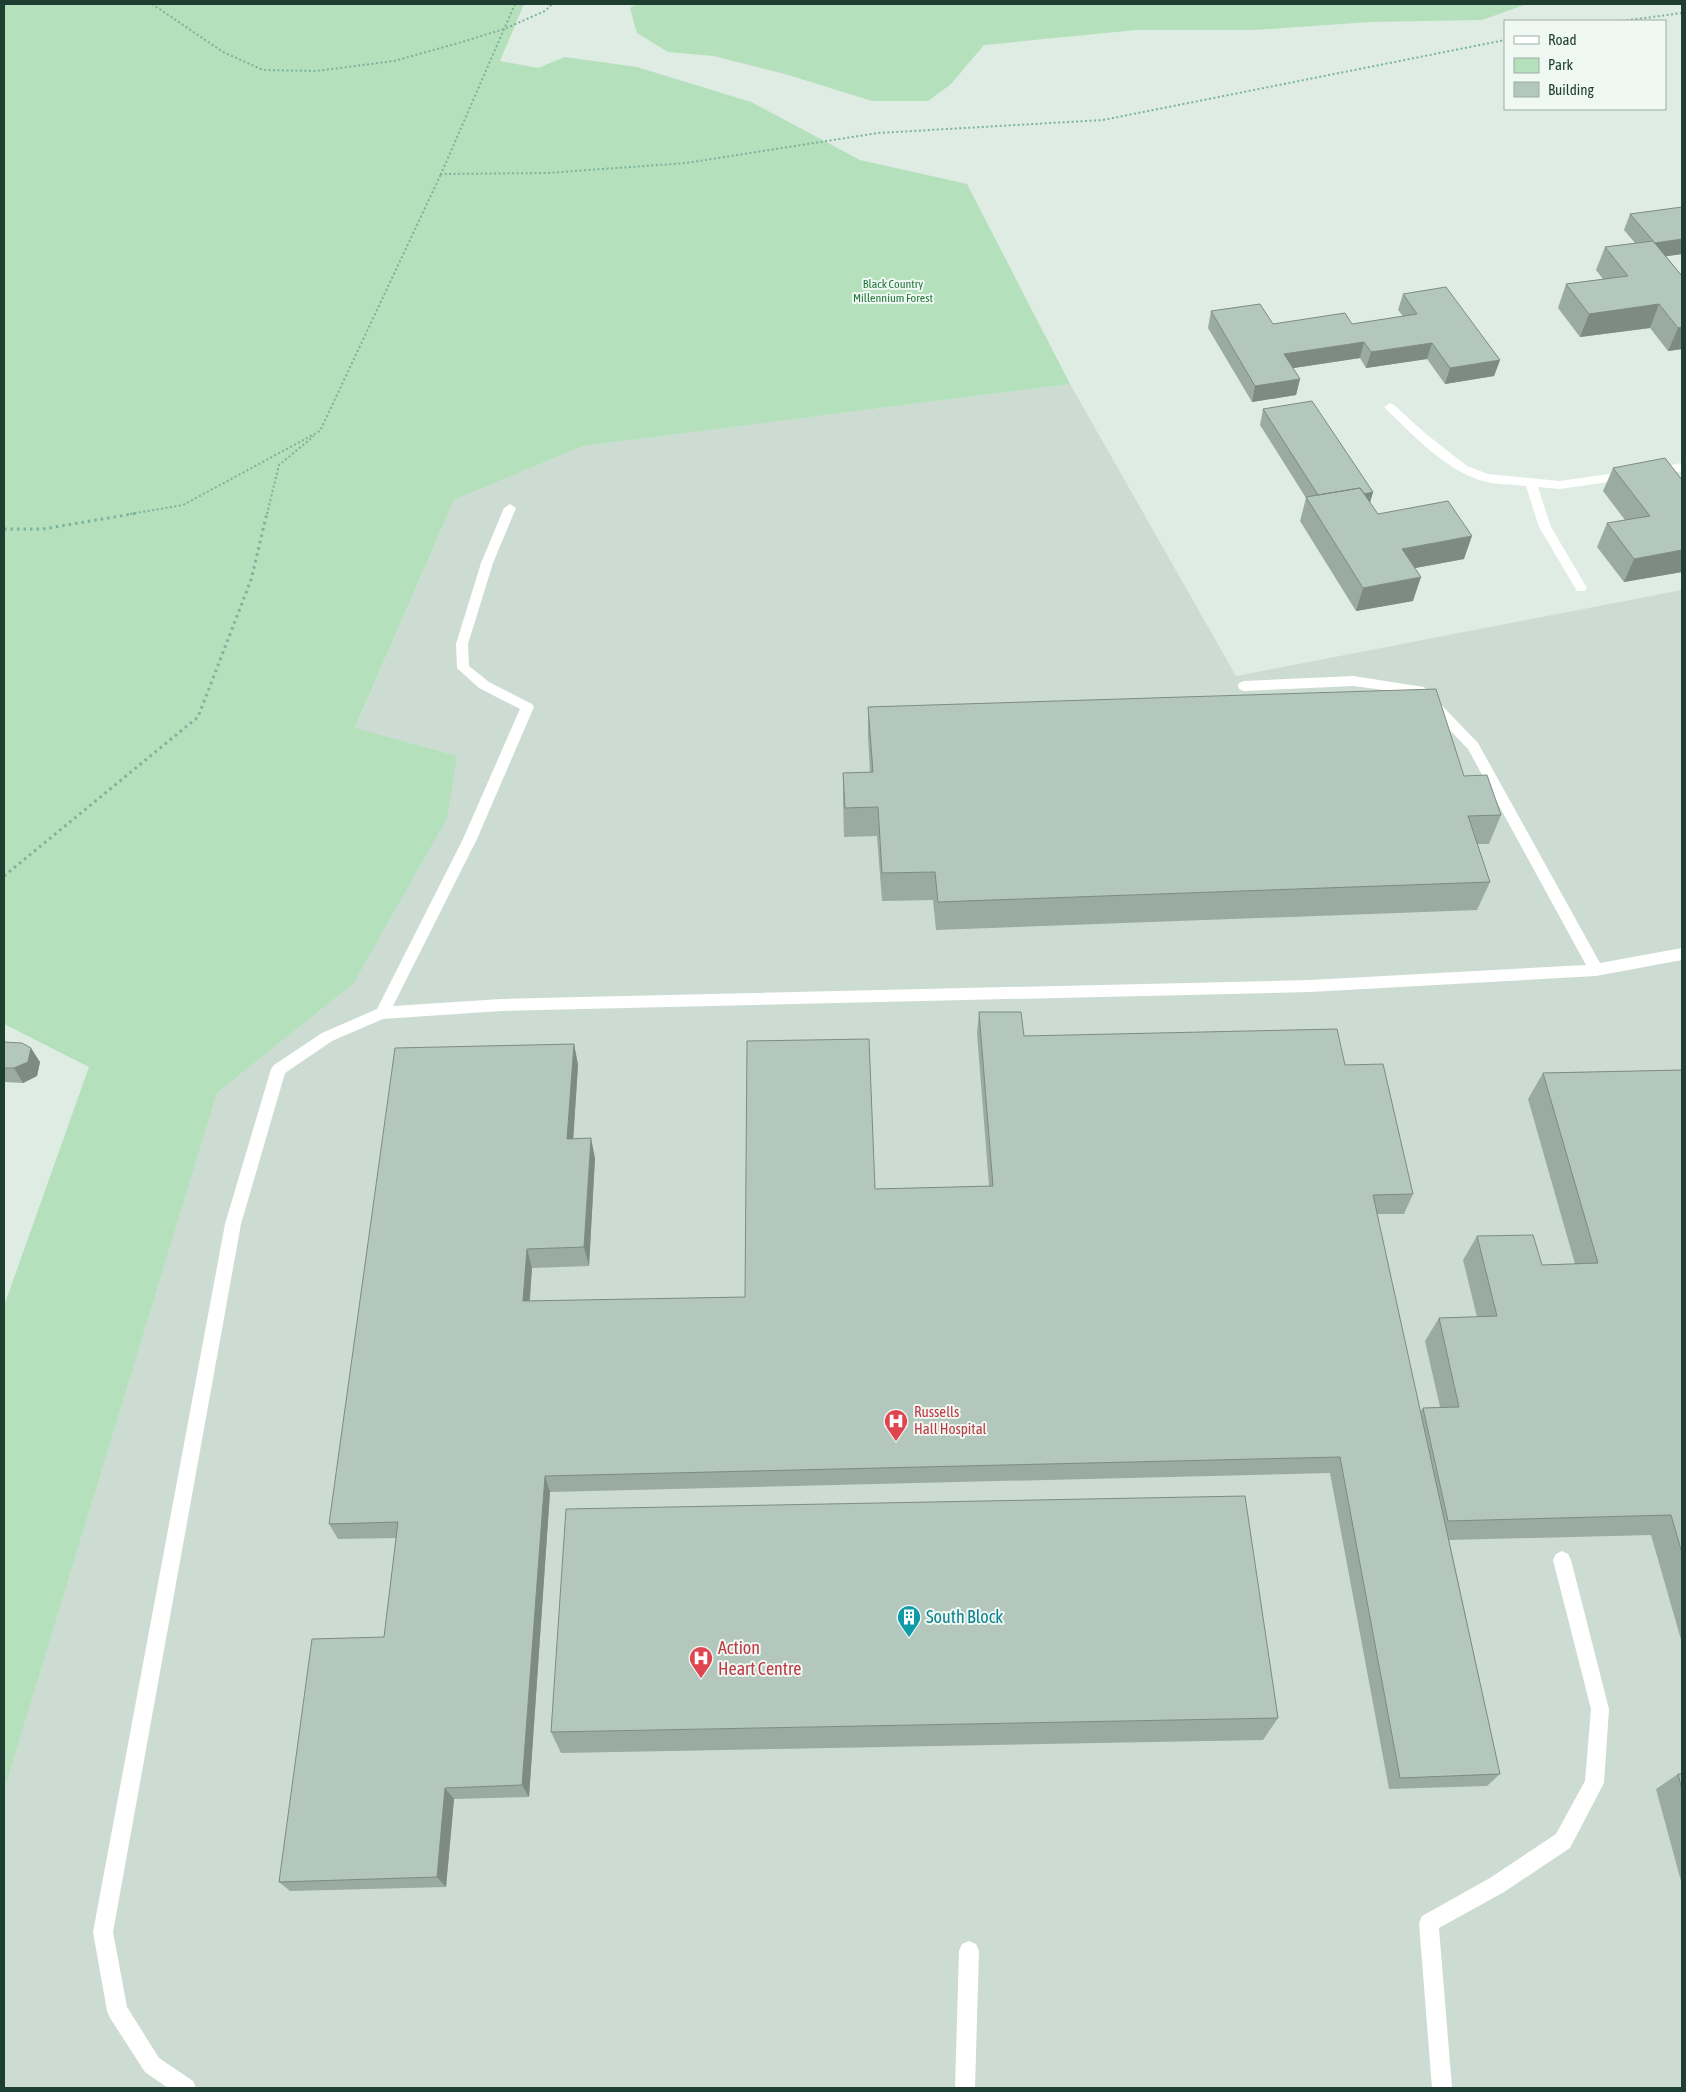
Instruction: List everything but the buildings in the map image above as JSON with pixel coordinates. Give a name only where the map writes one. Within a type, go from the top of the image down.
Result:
[{"type":"lane","points":[[1390,407],[1422,437],[1463,469],[1486,478],[1560,486],[1682,468]]},
{"type":"lane","points":[[1531,483],[1545,526],[1581,588]]},
{"type":"lane","points":[[382,1013],[470,839],[527,707],[484,685],[463,668],[462,644],[487,563],[510,508]]},
{"type":"lane","points":[[1244,686],[1354,681],[1419,690],[1473,746],[1596,970]]},
{"type":"lane","points":[[186,2088],[152,2065],[117,2011],[103,1932],[233,1224],[279,1068],[327,1037],[382,1013],[501,1005],[1310,986],[1596,970],[1682,954]]},
{"type":"lane","points":[[1442,2088],[1429,1923],[1496,1885],[1563,1840],[1594,1783],[1600,1709],[1562,1560]]},
{"type":"lane","points":[[964,2088],[969,1951]]},
{"type":"path","points":[[152,4],[223,52],[263,70],[316,71],[394,61],[504,28],[545,11],[552,4]]},
{"type":"path","points":[[4,876],[198,717],[251,580],[279,465],[320,431],[441,174],[515,4]]},
{"type":"path","points":[[1630,20],[1682,13]]},
{"type":"path","points":[[441,174],[547,173],[686,163],[878,134],[1103,120],[1504,40]]},
{"type":"path","points":[[4,529],[43,529],[183,505],[320,431]]},
{"type":"shaded area","name":"Russells Hall Hospital","points":[[1070,384],[1236,676],[1682,590],[1682,2088],[4,2088],[4,1791],[217,1093],[353,984],[457,756],[355,729],[454,500],[583,446]]},
{"type":"green space","name":"Black Country Millennium Forest","points":[[4,4],[524,4],[500,61],[538,68],[565,57],[637,67],[751,102],[860,160],[967,184],[1070,384],[583,446],[454,500],[355,728],[457,756],[447,818],[353,984],[217,1093],[4,1791],[4,1306],[89,1067],[4,1024]]},
{"type":"green space","points":[[636,4],[1527,4],[1482,20],[1370,22],[1254,30],[1136,30],[984,45],[951,84],[928,101],[872,101],[785,74],[714,56],[668,52],[637,33],[630,8]]},
{"type":"place","name":"Russells Hall Hospital","points":[[896,1442]]},
{"type":"place","name":"South Block","points":[[909,1638]]},
{"type":"place","name":"Action Heart Centre","points":[[701,1679]]}]
